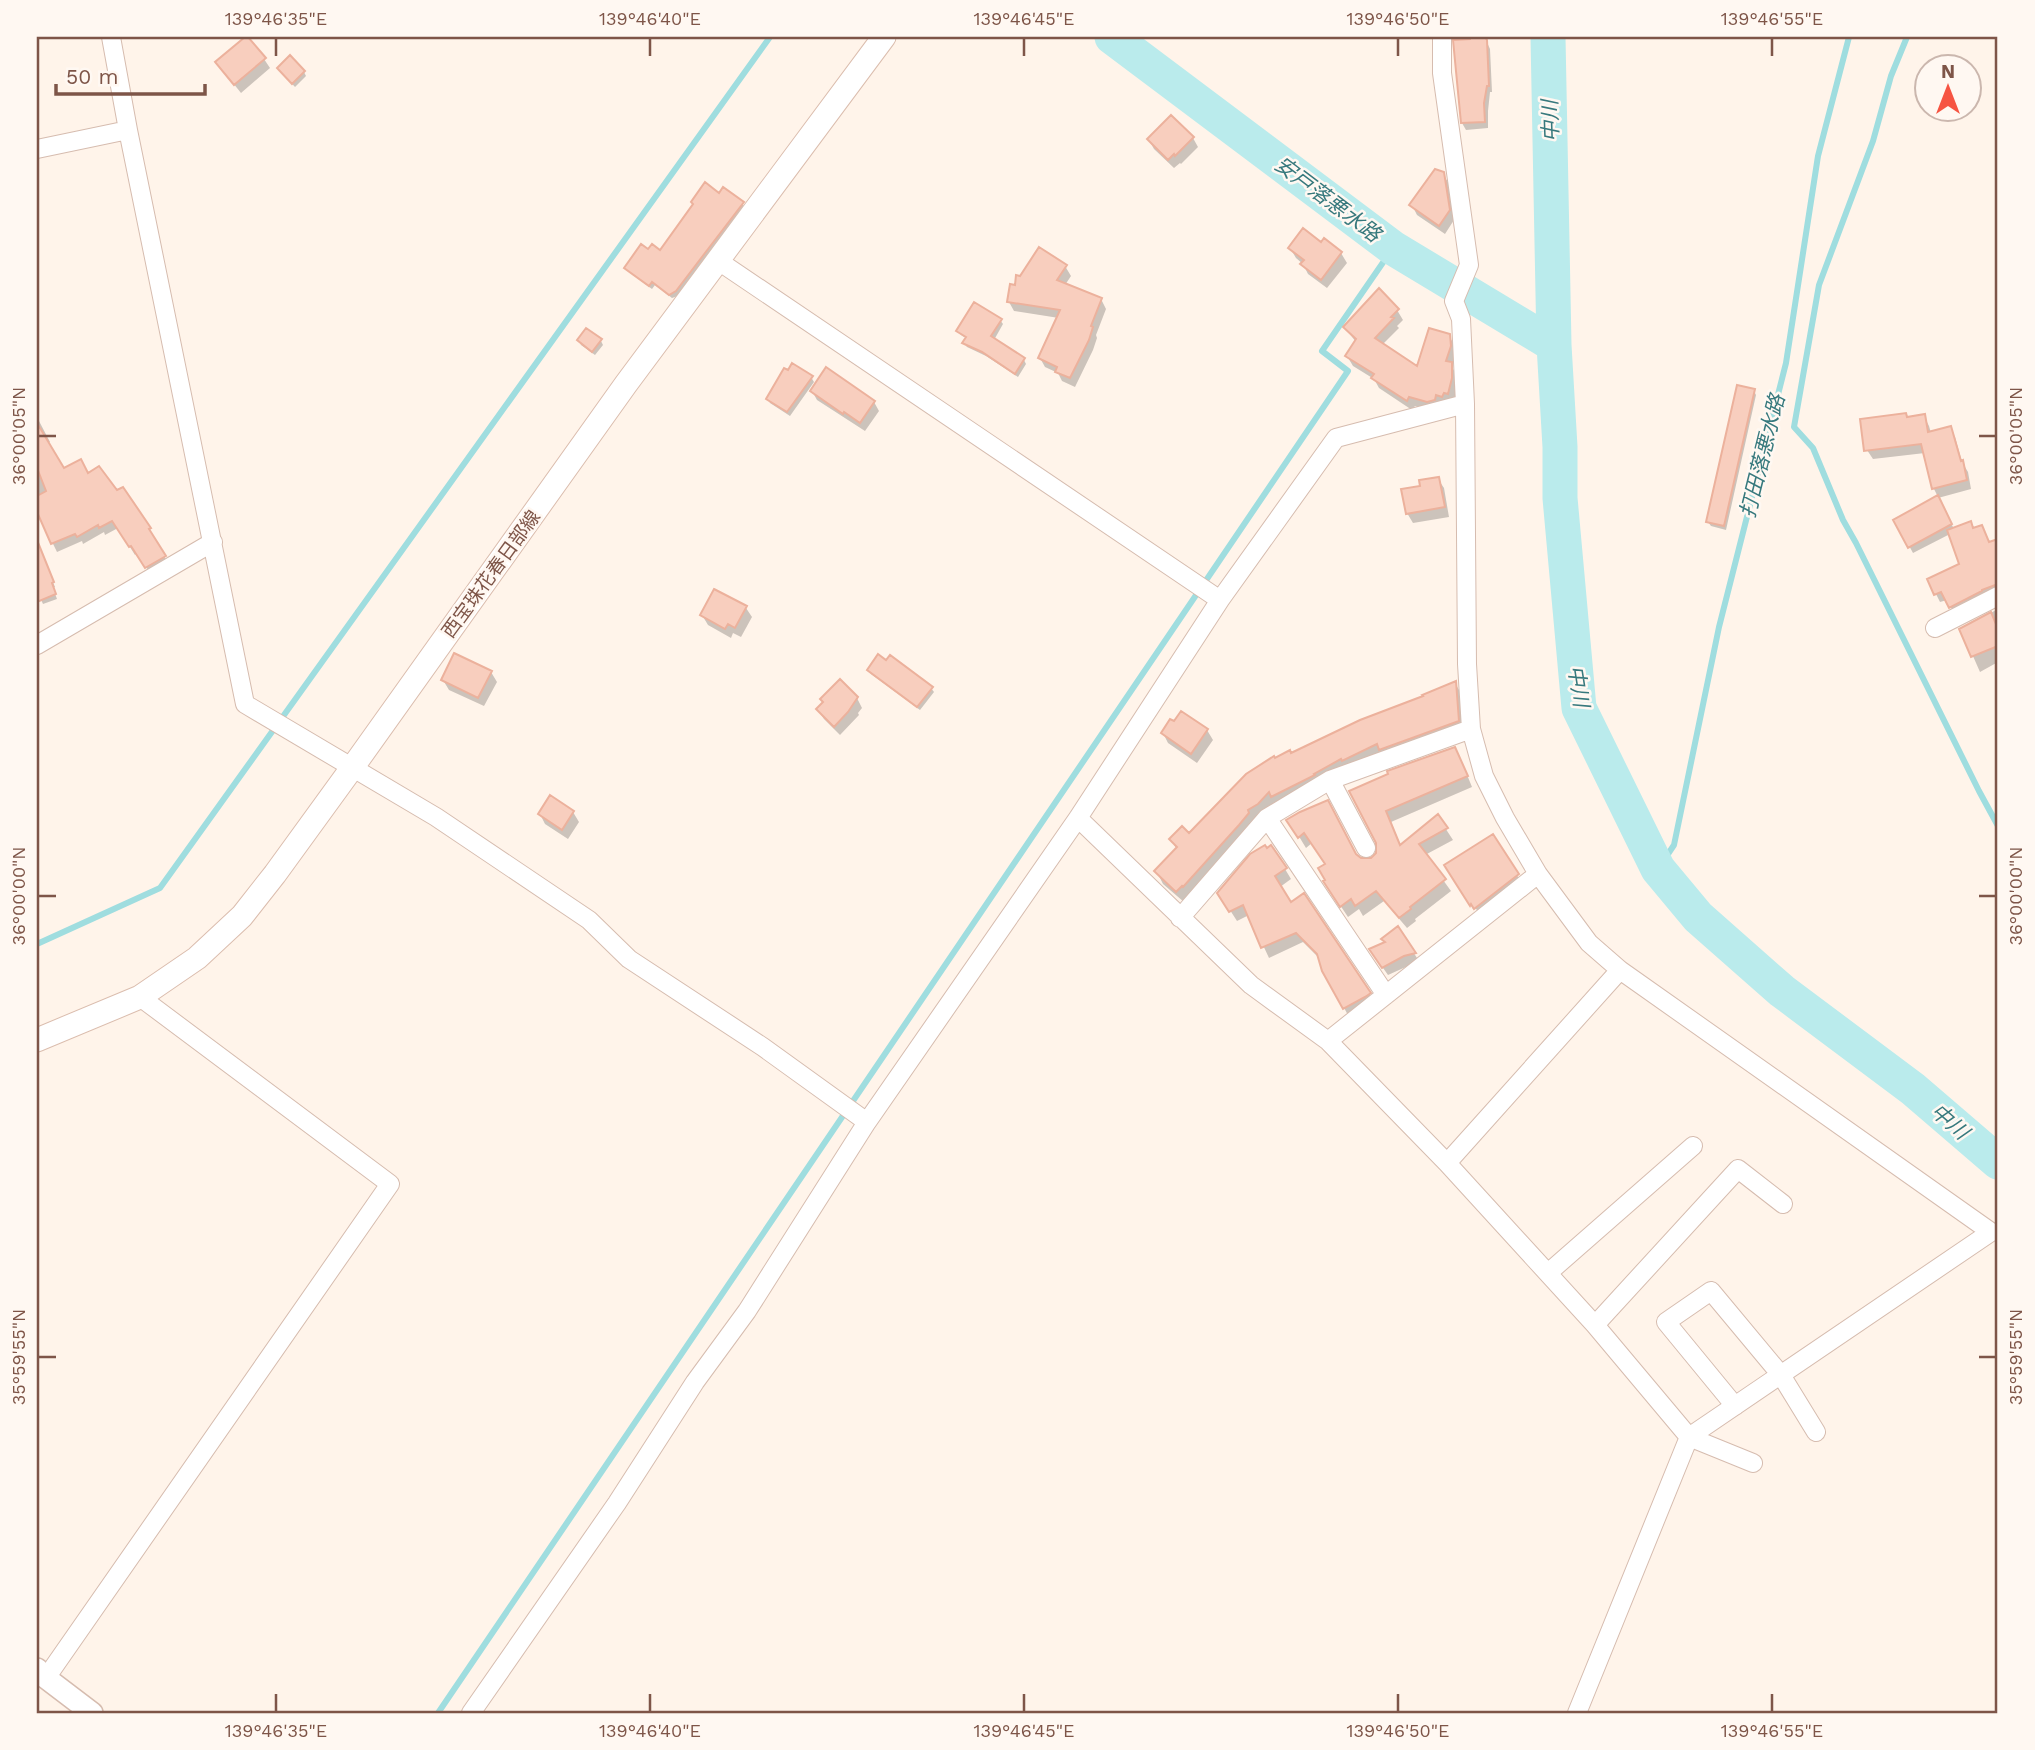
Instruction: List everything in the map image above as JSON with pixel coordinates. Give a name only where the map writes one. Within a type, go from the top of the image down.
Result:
[{"type":"main road","name":"西宝珠花春日部線","points":[[37,1040],[139,997],[197,958],[242,916],[352,768],[626,384],[884,37]]},
{"type":"street","points":[[111,37],[245,704],[436,817],[589,920],[629,959],[762,1047],[867,1122]]},
{"type":"street","points":[[1442,37],[1442,73],[1469,265],[1454,301],[1461,319],[1465,404],[1466,664],[1471,729],[1484,776],[1504,818],[1538,874],[1589,943],[1620,970],[1991,1232],[1689,1437],[1577,1713]]},
{"type":"street","points":[[37,149],[128,130]]},
{"type":"street","points":[[717,261],[1220,600]]},
{"type":"street","points":[[471,1713],[617,1503],[695,1382],[747,1311],[867,1122],[1078,818],[1220,600],[1336,439],[1465,404]]},
{"type":"street","points":[[37,645],[213,542]]},
{"type":"street","points":[[1935,628],[1998,596]]},
{"type":"street","points":[[1180,918],[1267,818],[1330,780],[1471,729]]},
{"type":"street","points":[[1330,780],[1366,848]]},
{"type":"street","points":[[1078,818],[1251,985],[1328,1041],[1447,1163],[1548,1273],[1689,1437],[1753,1463]]},
{"type":"street","points":[[1267,818],[1386,995]]},
{"type":"street","points":[[1328,1041],[1538,874]]},
{"type":"street","points":[[1447,1163],[1620,970]]},
{"type":"street","points":[[92,1713],[41,1674],[390,1184],[139,997]]},
{"type":"street","points":[[1548,1273],[1693,1146]]},
{"type":"street","points":[[1594,1325],[1738,1169],[1783,1204]]},
{"type":"street","points":[[1735,1406],[1666,1322],[1711,1291],[1781,1375],[1816,1432]]},
{"type":"building","points":[[248,37],[266,58],[234,85],[215,62]]},
{"type":"building","points":[[1485,37],[1487,40],[1489,86],[1484,103],[1485,122],[1461,123],[1453,40]]},
{"type":"building","points":[[290,55],[305,71],[292,84],[277,68]]},
{"type":"building","points":[[1171,115],[1194,137],[1168,160],[1147,139]]},
{"type":"building","points":[[1435,169],[1444,172],[1450,210],[1439,226],[1409,205]]},
{"type":"building","points":[[705,182],[719,193],[723,187],[744,202],[676,291],[669,295],[652,282],[649,286],[624,268],[641,244],[648,249],[652,244],[660,250],[693,204],[691,202]]},
{"type":"building","points":[[1303,228],[1321,242],[1324,238],[1342,252],[1321,280],[1300,264],[1304,260],[1288,248]]},
{"type":"building","points":[[1039,247],[1067,265],[1057,280],[1102,298],[1091,326],[1093,327],[1089,340],[1070,378],[1055,372],[1057,367],[1038,358],[1060,310],[1007,302],[1010,284],[1015,285],[1016,275],[1020,276]]},
{"type":"building","points":[[1379,288],[1399,309],[1375,338],[1417,366],[1429,328],[1450,334],[1451,346],[1446,361],[1452,362],[1452,378],[1448,394],[1444,393],[1442,397],[1436,395],[1435,400],[1427,402],[1409,397],[1407,401],[1371,378],[1374,374],[1345,356],[1356,339],[1343,327]]},
{"type":"building","points":[[974,302],[1002,319],[991,336],[1025,358],[1015,374],[982,352],[962,343],[966,337],[956,331]]},
{"type":"building","points":[[586,328],[602,339],[592,352],[577,340]]},
{"type":"building","points":[[792,363],[813,376],[787,412],[766,399],[784,368],[788,370]]},
{"type":"building","points":[[826,367],[875,401],[860,423],[810,391]]},
{"type":"building","points":[[1737,385],[1755,389],[1724,526],[1706,522]]},
{"type":"building","points":[[1906,413],[1907,417],[1925,414],[1928,432],[1951,426],[1967,480],[1932,489],[1921,444],[1864,451],[1860,419]]},
{"type":"building","points":[[37,423],[64,468],[81,459],[88,473],[99,466],[117,490],[123,487],[166,556],[145,568],[112,521],[99,528],[98,525],[77,537],[75,534],[51,544],[37,512],[37,496],[46,491],[37,468]]},
{"type":"building","points":[[1439,477],[1445,507],[1406,514],[1401,489],[1420,486],[1419,480]]},
{"type":"building","points":[[1938,495],[1952,524],[1908,548],[1893,520]]},
{"type":"building","points":[[1971,521],[1973,528],[1982,525],[1989,542],[1998,539],[1998,584],[1949,608],[1941,592],[1934,595],[1927,579],[1959,564],[1947,530]]},
{"type":"building","points":[[37,540],[56,594],[37,602]]},
{"type":"building","points":[[714,589],[747,606],[735,628],[728,624],[725,629],[700,615]]},
{"type":"building","points":[[1991,612],[1998,629],[1998,646],[1971,657],[1959,629]]},
{"type":"building","points":[[454,653],[492,671],[478,698],[441,680]]},
{"type":"building","points":[[878,654],[886,660],[890,655],[933,687],[917,707],[867,670]]},
{"type":"building","points":[[840,679],[858,697],[834,727],[816,709],[823,702],[820,699]]},
{"type":"building","points":[[1456,681],[1459,721],[1379,750],[1377,744],[1342,761],[1341,759],[1271,797],[1269,792],[1248,810],[1249,813],[1239,825],[1176,892],[1154,871],[1177,847],[1169,839],[1182,826],[1189,833],[1246,774],[1274,756],[1275,758],[1290,750],[1291,753],[1360,720]]},
{"type":"building","points":[[1181,711],[1208,729],[1191,754],[1161,733],[1170,719],[1174,721]]},
{"type":"building","points":[[1455,747],[1468,776],[1386,811],[1400,845],[1438,814],[1448,828],[1419,844],[1446,879],[1399,918],[1376,891],[1355,906],[1351,899],[1340,907],[1318,868],[1325,864],[1304,833],[1298,838],[1286,820],[1328,800],[1356,854],[1361,858],[1371,858],[1376,853],[1376,843],[1349,791],[1388,774],[1387,771]]},
{"type":"building","points":[[550,795],[574,811],[562,830],[538,814]]},
{"type":"building","points":[[1493,834],[1519,874],[1474,909],[1444,865]]},
{"type":"building","points":[[1265,845],[1267,848],[1271,845],[1287,868],[1275,876],[1291,902],[1304,893],[1371,993],[1343,1009],[1322,971],[1317,954],[1296,933],[1261,948],[1243,905],[1229,912],[1217,893],[1250,854]]},
{"type":"building","points":[[1398,926],[1416,953],[1382,968],[1369,949],[1385,942],[1381,939]]},
{"type":"waterway","points":[[37,944],[160,888],[770,37]]},
{"type":"waterway","name":"安戸落悪水路","points":[[1112,37],[1393,248],[1554,345]]},
{"type":"waterway","name":"中川","points":[[1548,37],[1560,498],[1579,708],[1658,869],[1698,917],[1782,991],[1913,1089],[1998,1162]]},
{"type":"waterway","name":"打田落悪水路","points":[[1658,869],[1674,845],[1719,627],[1786,363],[1818,156],[1849,37]]},
{"type":"waterway","points":[[1907,37],[1891,76],[1873,141],[1819,285],[1794,427],[1813,448],[1843,520],[1998,826]]},
{"type":"waterway","points":[[438,1713],[1348,371],[1322,351],[1393,248]]}]
